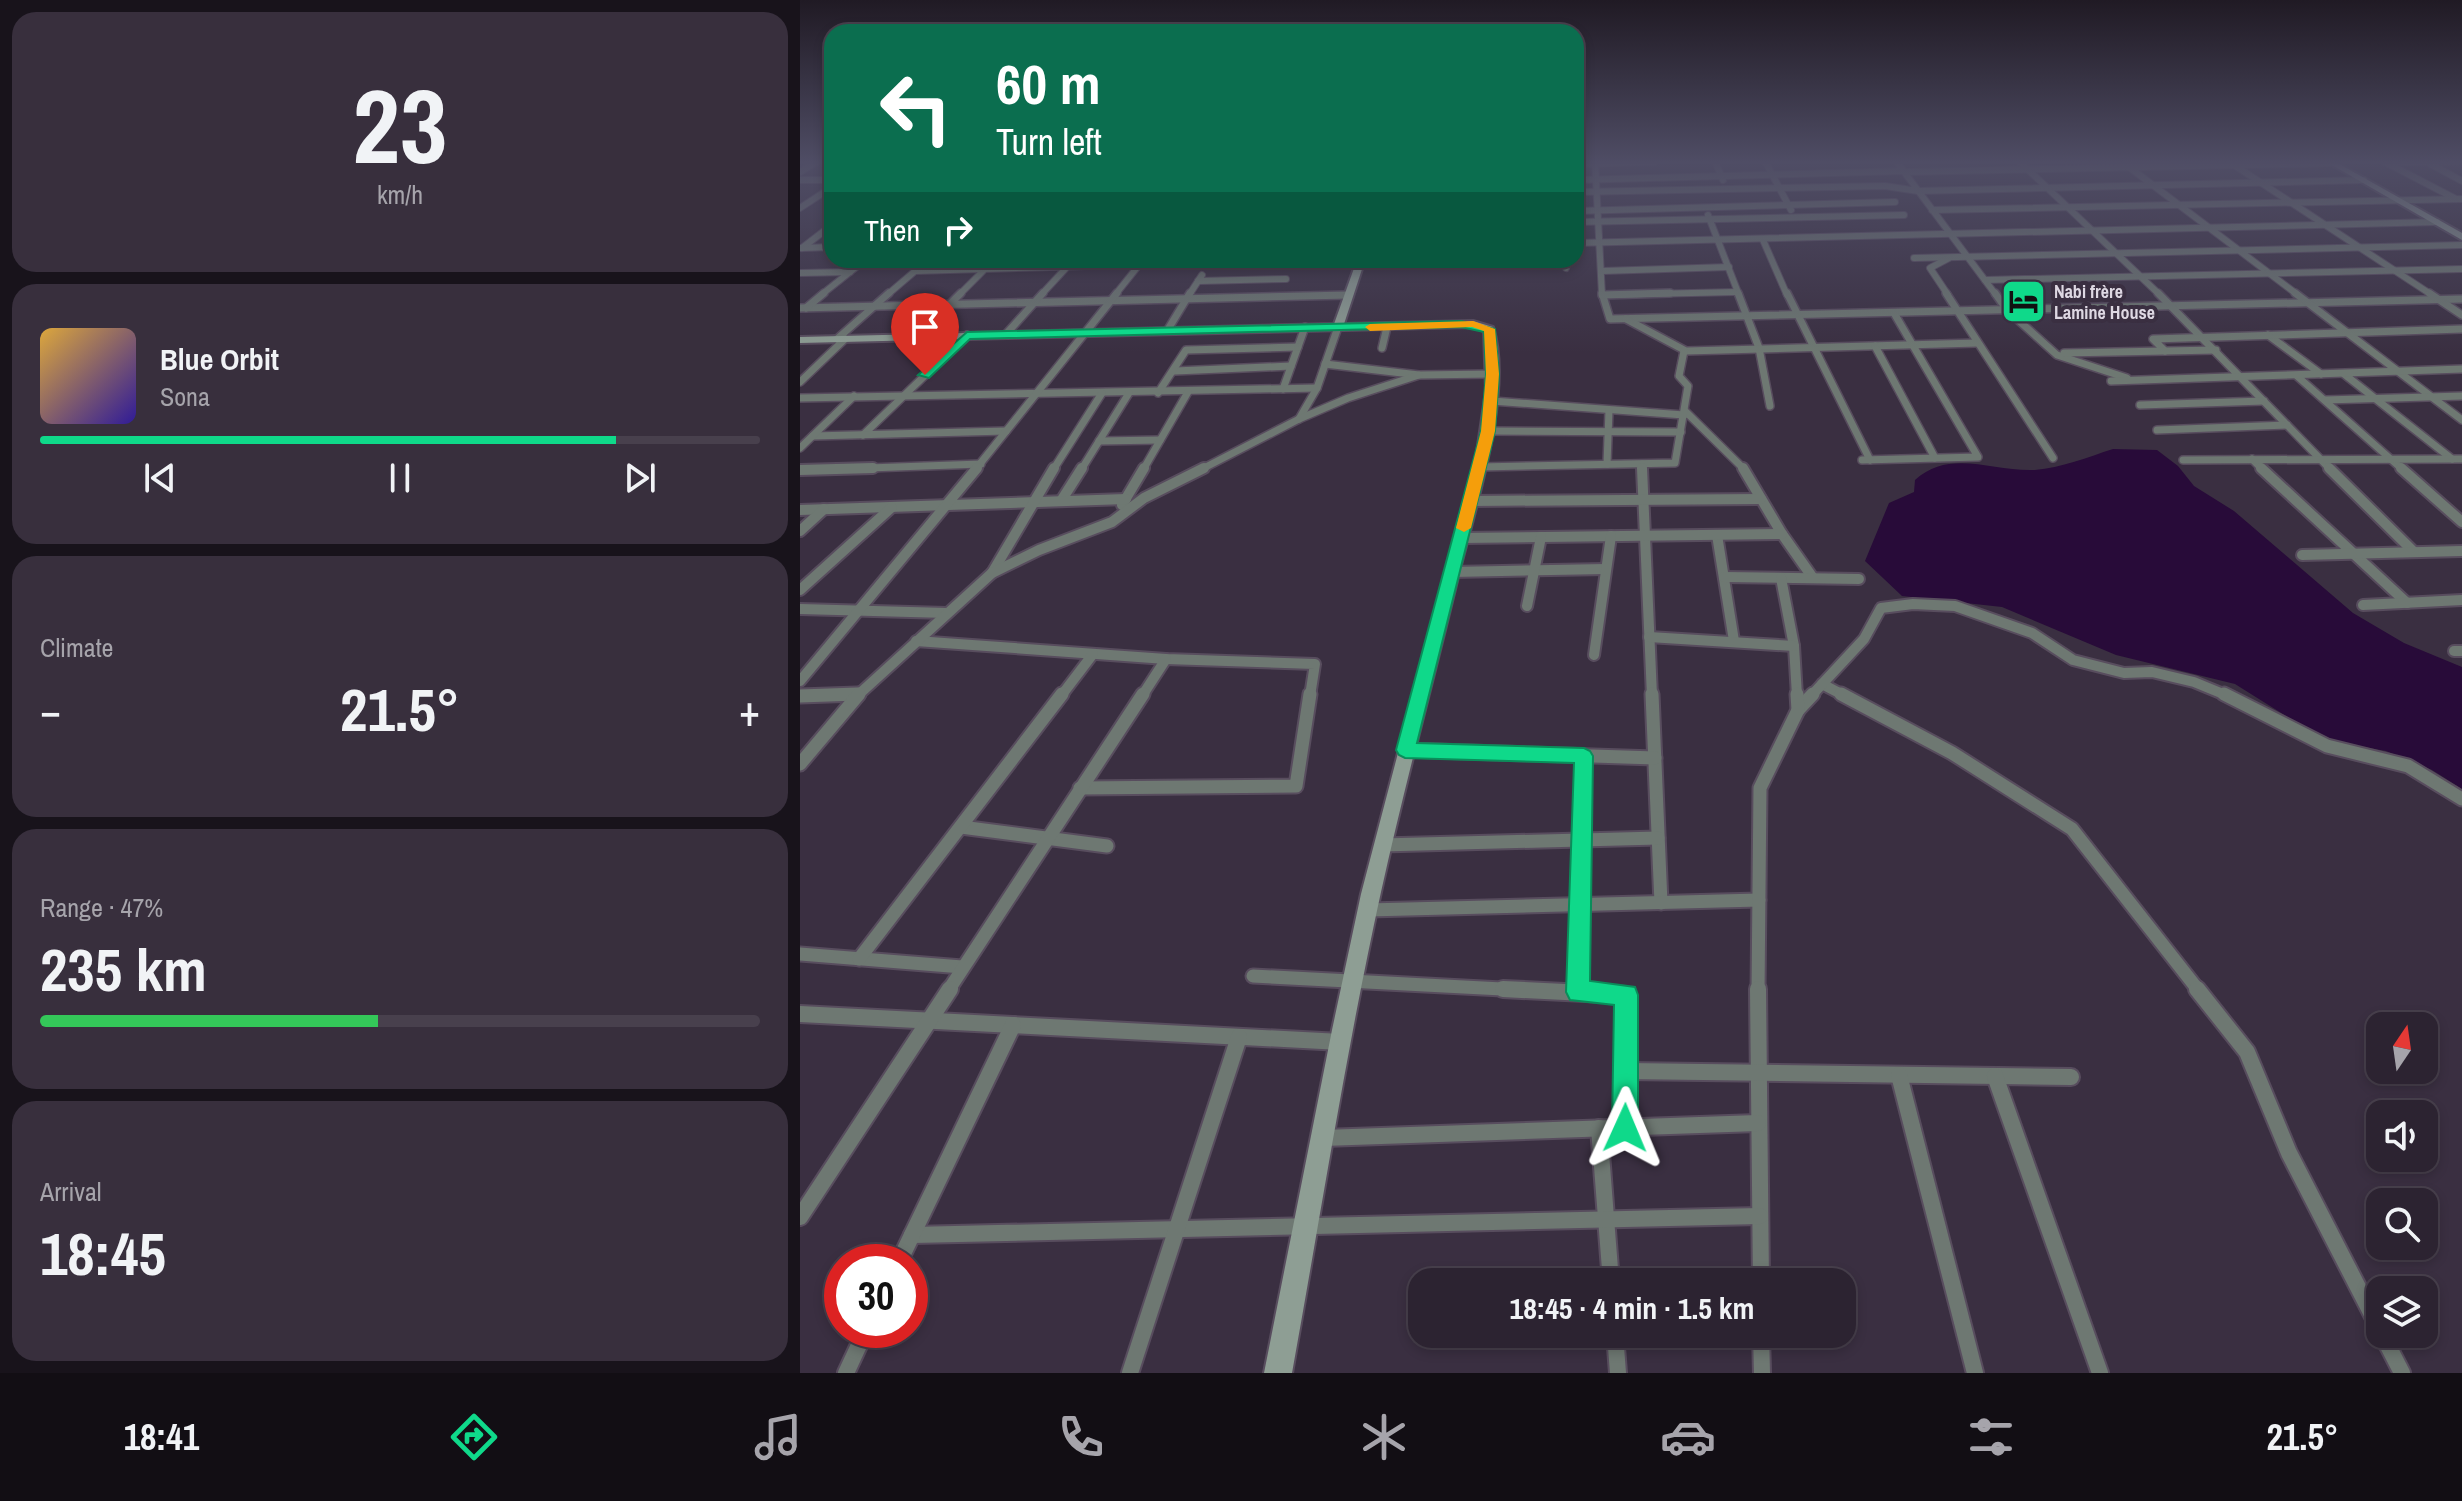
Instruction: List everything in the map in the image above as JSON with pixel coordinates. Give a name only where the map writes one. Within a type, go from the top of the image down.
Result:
[{"type":"main road","points":[[2442,225],[2462,237]]},
{"type":"main road","points":[[1338,327],[1358,268]]},
{"type":"main road","points":[[800,340],[1473,324],[1489,329],[1492,401],[1488,431],[1382,845],[1278,1373]]},
{"type":"street","points":[[1599,225],[1602,295],[1610,319],[2462,299]]},
{"type":"street","points":[[1712,225],[1759,348],[1770,406]]},
{"type":"street","points":[[1910,225],[1917,236]]},
{"type":"street","points":[[1946,225],[2007,310],[2055,353],[2135,380]]},
{"type":"street","points":[[2087,225],[2204,337],[2414,552]]},
{"type":"street","points":[[2205,225],[2462,420]]},
{"type":"street","points":[[1584,243],[2322,225]]},
{"type":"street","points":[[2325,225],[2462,315]]},
{"type":"street","points":[[801,248],[824,231]]},
{"type":"street","points":[[1763,240],[1866,460],[1978,457],[1894,313]]},
{"type":"street","points":[[1914,258],[2462,245]]},
{"type":"street","points":[[801,248],[824,247]]},
{"type":"street","points":[[1953,256],[1930,268],[2053,458]]},
{"type":"street","points":[[1602,271],[1729,267]]},
{"type":"street","points":[[803,308],[856,268]]},
{"type":"street","points":[[800,382],[873,307],[919,268]]},
{"type":"street","points":[[915,271],[1066,268]]},
{"type":"street","points":[[1006,334],[1066,268]]},
{"type":"street","points":[[800,681],[948,505],[1137,268]]},
{"type":"street","points":[[1167,331],[1206,268]]},
{"type":"street","points":[[1278,297],[1291,268]]},
{"type":"street","points":[[1985,280],[2462,269]]},
{"type":"street","points":[[949,305],[984,270]]},
{"type":"street","points":[[800,273],[851,272]]},
{"type":"street","points":[[1198,281],[1286,279]]},
{"type":"street","points":[[1602,295],[1737,292]]},
{"type":"street","points":[[803,308],[1348,295]]},
{"type":"street","points":[[1626,319],[1684,351],[1977,343]]},
{"type":"street","points":[[1283,389],[1305,327]]},
{"type":"street","points":[[1299,419],[1317,388],[1338,327]]},
{"type":"street","points":[[1382,348],[1387,327]]},
{"type":"street","points":[[2165,351],[2153,339],[2462,329]]},
{"type":"street","points":[[863,435],[967,335]]},
{"type":"street","points":[[2268,335],[2322,374]]},
{"type":"street","points":[[1875,346],[1935,458]]},
{"type":"street","points":[[1158,393],[1186,350],[1298,347]]},
{"type":"street","points":[[2055,353],[2216,350]]},
{"type":"street","points":[[1480,467],[1675,463],[1688,386],[1679,376],[1684,351]]},
{"type":"street","points":[[1325,364],[1419,375],[1492,374]]},
{"type":"street","points":[[1175,371],[1291,366]]},
{"type":"street","points":[[2111,381],[2462,369]]},
{"type":"street","points":[[2344,374],[2457,459],[2462,467]]},
{"type":"street","points":[[800,764],[859,694],[992,573],[1039,550],[1112,522],[1144,498],[1299,419],[1348,398],[1419,375]]},
{"type":"street","points":[[2297,376],[2462,522]]},
{"type":"street","points":[[800,398],[1317,388]]},
{"type":"street","points":[[1112,522],[1188,392]]},
{"type":"street","points":[[992,573],[1032,502],[1102,393]]},
{"type":"street","points":[[1061,501],[1129,393]]},
{"type":"street","points":[[800,448],[854,396]]},
{"type":"street","points":[[2325,400],[2462,396]]},
{"type":"street","points":[[1492,401],[1684,413],[1747,472],[1782,534],[1813,578]]},
{"type":"street","points":[[2140,405],[2264,401]]},
{"type":"street","points":[[1607,464],[1609,410]]},
{"type":"street","points":[[2157,430],[2287,425]]},
{"type":"street","points":[[813,436],[1006,431]]},
{"type":"street","points":[[1488,431],[1681,432]]},
{"type":"street","points":[[1099,441],[1160,440]]},
{"type":"street","points":[[2252,459],[2407,603]]},
{"type":"street","points":[[2183,460],[2457,459]]},
{"type":"street","points":[[800,470],[981,464]]},
{"type":"street","points":[[1642,464],[1661,903]]},
{"type":"street","points":[[800,510],[1126,499]]},
{"type":"street","points":[[1471,501],[1761,499]]},
{"type":"street","points":[[800,590],[892,507]]},
{"type":"street","points":[[800,531],[824,509]]},
{"type":"street","points":[[1461,538],[1782,534]]},
{"type":"street","points":[[1717,535],[1734,641]]},
{"type":"street","points":[[1594,655],[1611,536]]},
{"type":"street","points":[[1527,606],[1541,537]]},
{"type":"street","points":[[2302,555],[2462,551]]},
{"type":"street","points":[[1452,572],[1606,569]]},
{"type":"street","points":[[1724,577],[1859,579]]},
{"type":"street","points":[[1781,578],[1794,646],[1798,710]]},
{"type":"street","points":[[2363,605],[2462,600]]},
{"type":"street","points":[[1761,1268],[1757,1073],[1760,788],[1798,710],[1864,639],[1881,608],[1913,604],[1955,606],[2032,633],[2073,660],[2124,673],[2152,672],[2194,682],[2238,700],[2327,746],[2408,766],[2462,799]]},
{"type":"street","points":[[801,610],[947,613]]},
{"type":"street","points":[[1649,637],[1794,646]]},
{"type":"street","points":[[916,641],[1166,659],[1315,664],[1296,786],[1080,788]]},
{"type":"street","points":[[859,959],[1093,654]]},
{"type":"street","points":[[800,1217],[1166,659]]},
{"type":"street","points":[[1822,684],[1952,753],[2072,829],[2247,1052],[2289,1153],[2366,1303]]},
{"type":"street","points":[[800,696],[859,694]]},
{"type":"street","points":[[1405,750],[1655,758]]},
{"type":"street","points":[[1578,992],[1584,756]]},
{"type":"street","points":[[961,827],[1107,846]]},
{"type":"street","points":[[1382,845],[1658,838]]},
{"type":"street","points":[[1368,910],[1759,900]]},
{"type":"street","points":[[800,954],[962,967]]},
{"type":"street","points":[[1253,976],[1626,995],[1625,1128]]},
{"type":"street","points":[[800,1014],[1341,1042]]},
{"type":"street","points":[[908,1244],[1013,1025]]},
{"type":"street","points":[[1130,1373],[1239,1037]]},
{"type":"street","points":[[1625,1071],[2071,1077]]},
{"type":"street","points":[[1899,1075],[1975,1373]]},
{"type":"street","points":[[1995,1076],[2100,1373]]},
{"type":"street","points":[[1323,1138],[1758,1123]]},
{"type":"street","points":[[1599,1128],[1610,1268]]},
{"type":"street","points":[[912,1235],[1760,1216]]},
{"type":"street","points":[[846,1373],[858,1348]]},
{"type":"street","points":[[1616,1348],[1618,1373]]},
{"type":"street","points":[[1761,1348],[1762,1373]]},
{"type":"street","points":[[2389,1348],[2402,1373]]},
{"type":"shaded area","points":[[2113,449],[2157,450],[2178,466],[2194,486],[2234,511],[2353,613],[2404,643],[2462,667],[2462,789],[2432,770],[2386,751],[2324,740],[2235,684],[2116,655],[2002,607],[1902,596],[1865,561],[1889,503],[1914,492],[1915,480],[1928,470],[1957,463],[2019,470],[2045,469]]},
{"type":"slow traffic","points":[[1370,327],[1473,324],[1489,329],[1493,351],[1492,401],[1488,431],[1464,528]]},
{"type":"place","name":"Nabi frère Lamine House","points":[[2023,301]]},
{"type":"route","points":[[925,375],[967,335],[1461,324],[1489,329],[1493,351],[1488,431],[1434,649],[1405,750],[1584,756],[1578,992],[1626,995],[1625,1128]]}]
